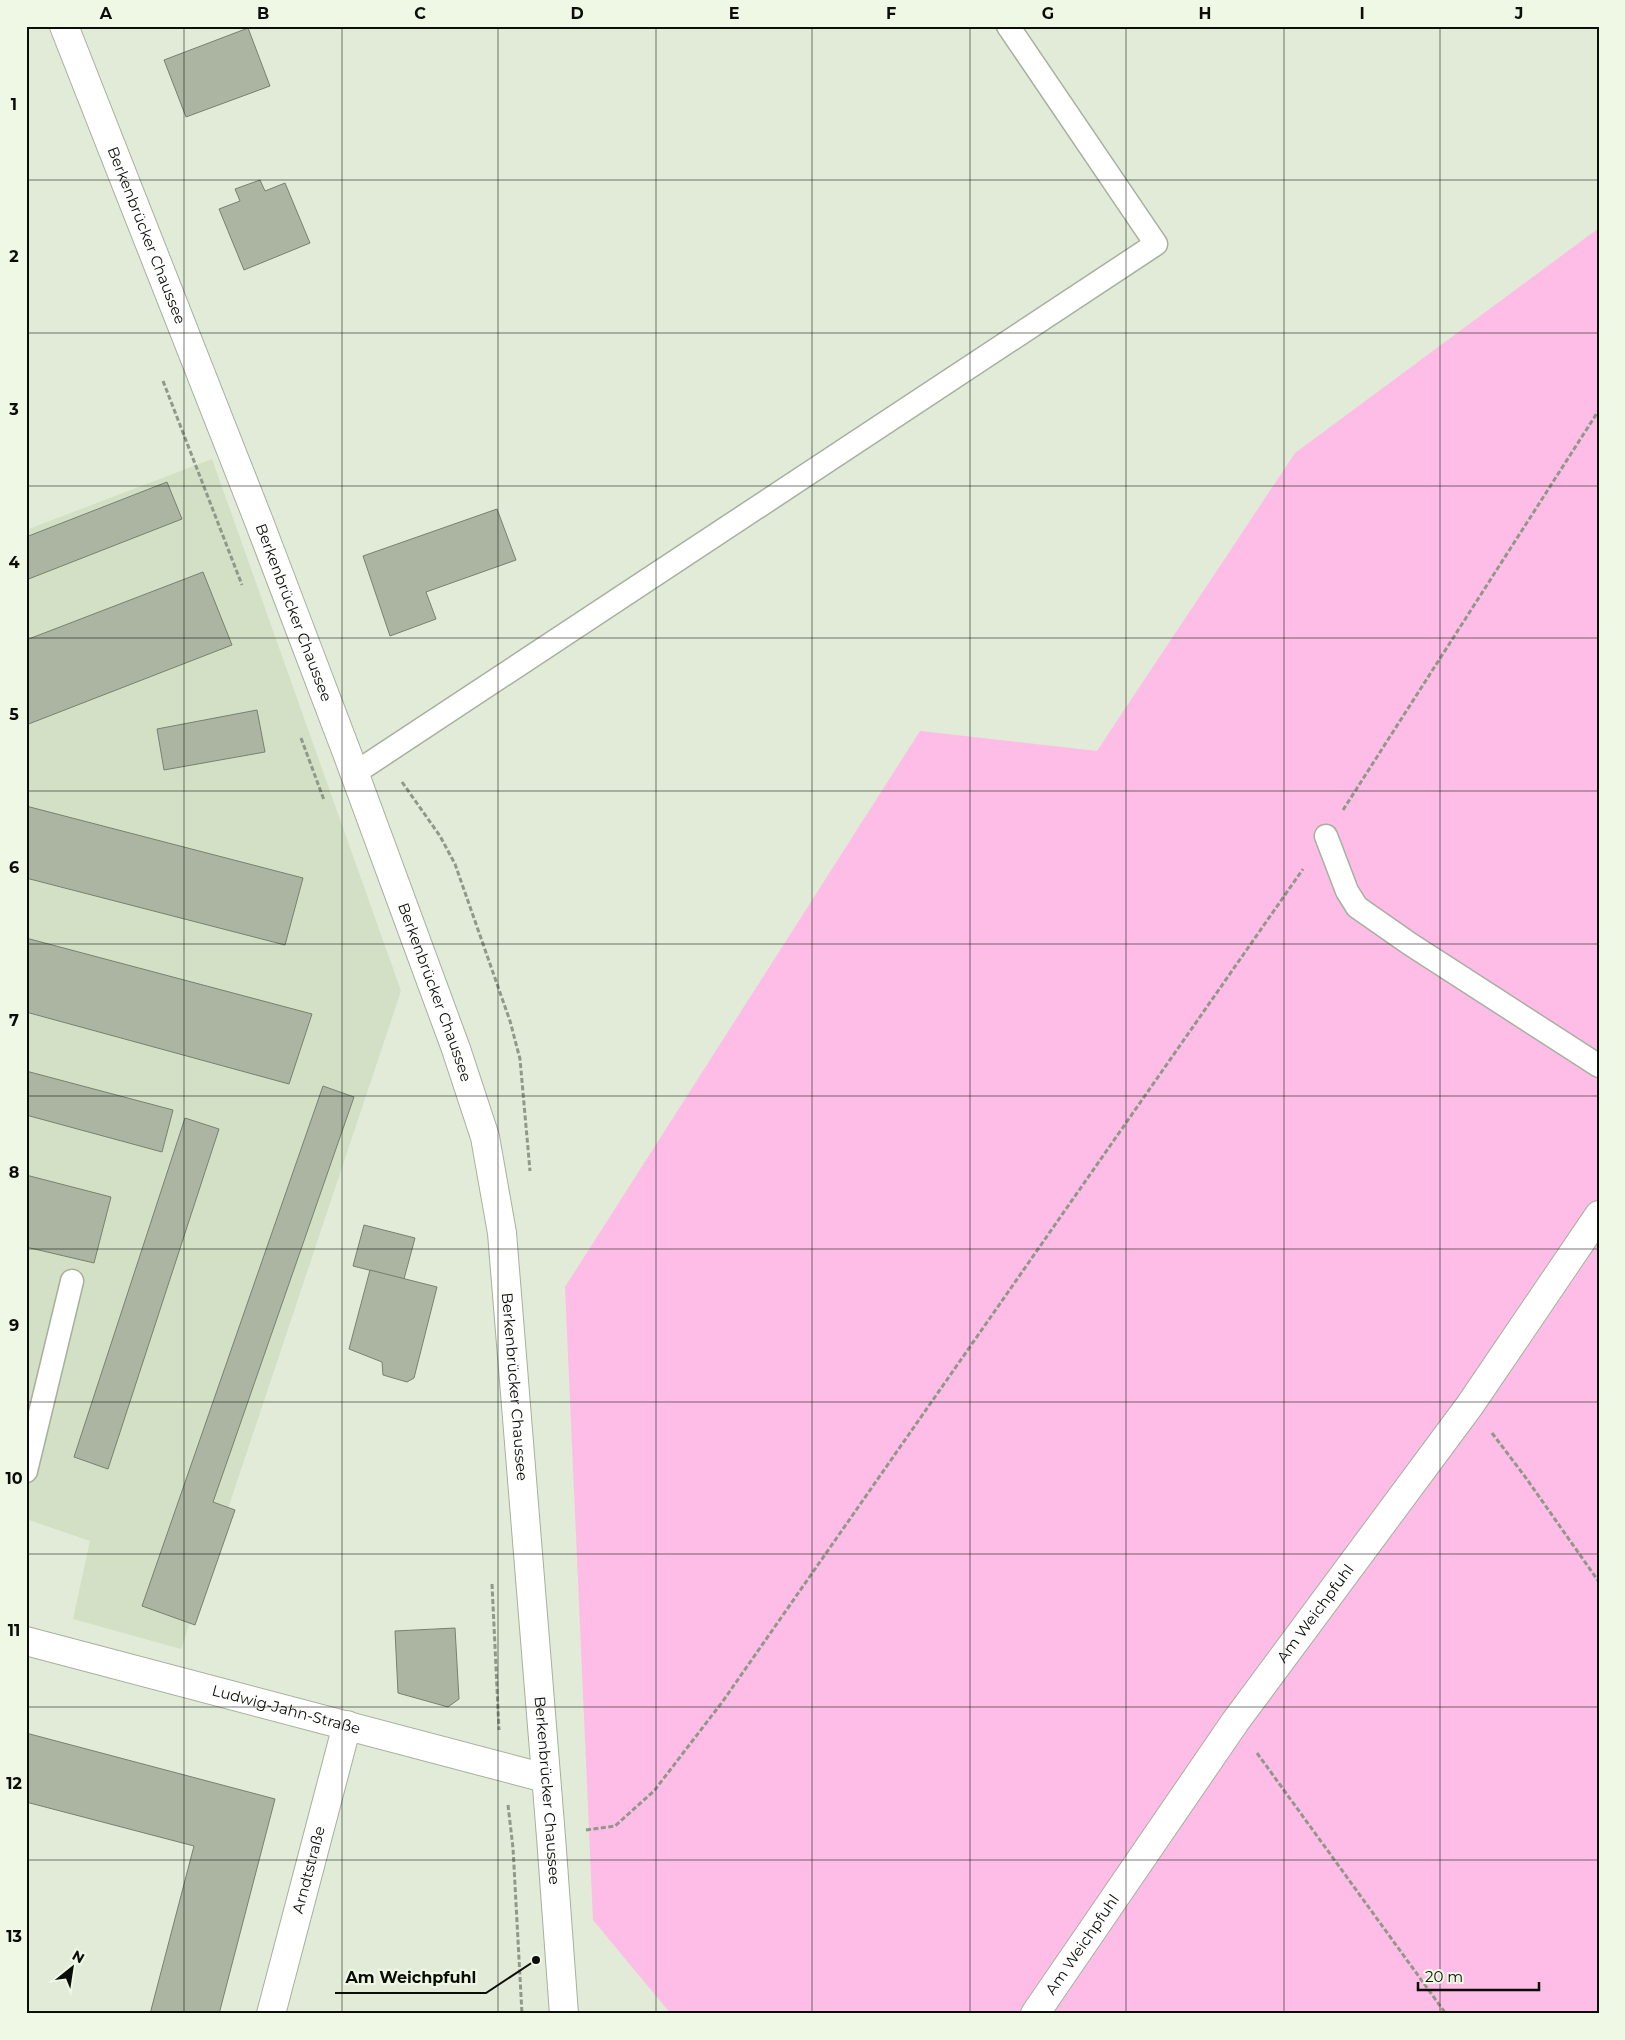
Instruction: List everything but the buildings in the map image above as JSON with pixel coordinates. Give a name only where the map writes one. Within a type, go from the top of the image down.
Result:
[{"type":"main road","name":"Berkenbrücker Chaussee","points":[[64,26],[258,518],[355,773],[456,1050],[485,1136],[502,1233],[564,2014]]},
{"type":"main road","name":"Am Weichpfuhl","points":[[1035,2014],[1235,1722],[1470,1405],[1599,1215]]},
{"type":"main road","name":"Ludwig-Jahn-Straße","points":[[26,1641],[546,1778]]},
{"type":"main road","name":"Arndtstraße","points":[[271,2014],[347,1726]]},
{"type":"lane","points":[[355,773],[1156,244],[1008,26]]},
{"type":"lane","points":[[1326,836],[1344,885],[1357,907],[1410,944],[1599,1066]]},
{"type":"lane","points":[[26,1472],[72,1281]]},
{"type":"path","points":[[160,372],[243,587]]},
{"type":"path","points":[[551,1837],[615,1826],[654,1791],[729,1693],[1326,836],[1599,410]]},
{"type":"path","points":[[299,735],[327,809]]},
{"type":"path","points":[[1470,1405],[1526,1478],[1599,1582]]},
{"type":"path","points":[[492,1583],[498,1719],[513,1848],[522,2014]]},
{"type":"path","points":[[1235,1722],[1446,2014]]},
{"type":"shaded area","points":[[1599,228],[1599,2014],[671,2014],[593,1920],[565,1287],[920,731],[1097,751],[1295,453]]},
{"type":"shaded area","points":[[212,459],[401,991],[181,1649],[73,1619],[90,1541],[26,1519],[26,530]]},
{"type":"place","name":"Am Weichpfuhl","points":[[536,1960]]}]
